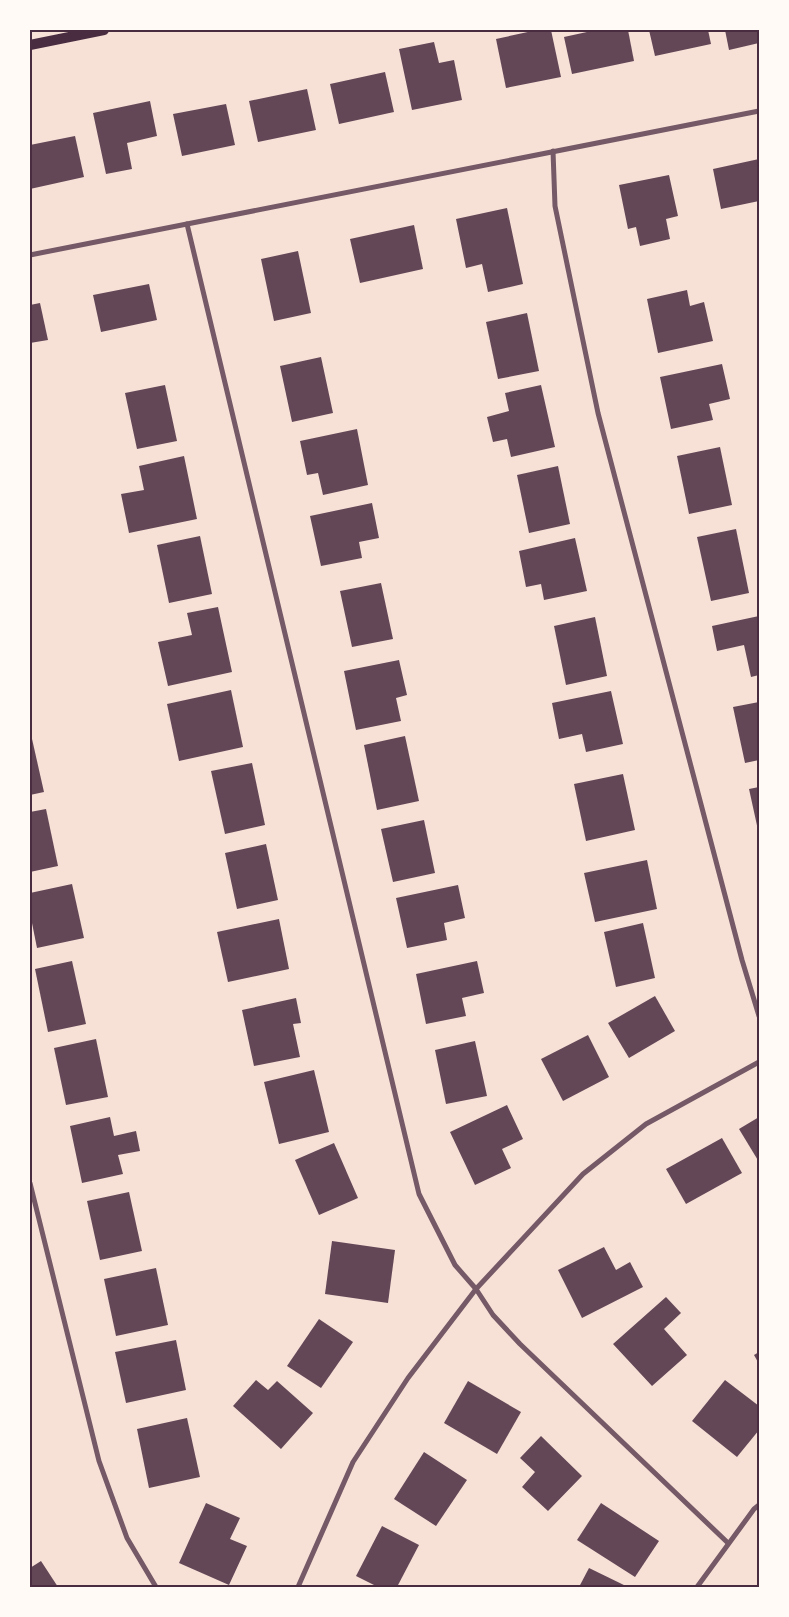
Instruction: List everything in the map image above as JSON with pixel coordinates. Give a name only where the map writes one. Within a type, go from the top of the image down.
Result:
[{"type":"main road","points":[[30,44],[104,30]]},
{"type":"street","points":[[30,255],[759,111]]},
{"type":"street","points":[[553,152],[555,206],[598,413],[742,960],[759,1016]]},
{"type":"street","points":[[187,224],[419,1194],[456,1266],[476,1289],[493,1315],[520,1344],[728,1543]]},
{"type":"street","points":[[298,1587],[353,1462],[408,1378],[476,1289],[583,1174],[646,1124],[759,1062]]},
{"type":"street","points":[[30,1183],[99,1461],[127,1538],[156,1587]]},
{"type":"street","points":[[696,1587],[754,1509],[759,1505]]},
{"type":"building","points":[[537,30],[551,30],[561,77],[506,88],[496,39]]},
{"type":"building","points":[[596,30],[628,30],[634,61],[572,74],[564,37]]},
{"type":"building","points":[[649,30],[708,30],[711,44],[655,56]]},
{"type":"building","points":[[725,30],[759,30],[759,43],[729,50]]},
{"type":"building","points":[[434,42],[439,63],[454,60],[462,100],[412,110],[399,49]]},
{"type":"building","points":[[385,72],[394,112],[339,124],[330,84]]},
{"type":"building","points":[[307,89],[316,130],[258,142],[249,101]]},
{"type":"building","points":[[150,101],[157,136],[127,143],[132,169],[106,174],[93,113]]},
{"type":"building","points":[[226,104],[235,145],[182,156],[173,114]]},
{"type":"building","points":[[75,136],[84,177],[30,189],[30,145]]},
{"type":"building","points":[[759,159],[759,201],[721,209],[713,169]]},
{"type":"building","points":[[669,175],[678,216],[666,219],[670,239],[640,246],[636,227],[628,229],[619,185]]},
{"type":"building","points":[[507,208],[523,284],[488,292],[482,264],[466,268],[456,219]]},
{"type":"building","points":[[414,225],[423,269],[360,283],[350,239]]},
{"type":"building","points":[[298,251],[311,313],[274,321],[261,259]]},
{"type":"building","points":[[149,284],[157,320],[101,332],[93,295]]},
{"type":"building","points":[[687,290],[690,306],[704,302],[713,341],[658,353],[647,299]]},
{"type":"building","points":[[40,303],[48,340],[30,343],[30,305]]},
{"type":"building","points":[[527,313],[539,371],[498,379],[486,322]]},
{"type":"building","points":[[321,357],[333,413],[292,422],[280,366]]},
{"type":"building","points":[[722,364],[730,399],[709,404],[713,420],[671,429],[660,377]]},
{"type":"building","points":[[165,385],[177,441],[137,449],[125,393]]},
{"type":"building","points":[[541,385],[555,447],[511,457],[507,439],[493,442],[487,417],[509,411],[505,393]]},
{"type":"building","points":[[357,429],[368,485],[323,495],[318,473],[307,475],[300,441]]},
{"type":"building","points":[[720,447],[732,505],[689,514],[677,456]]},
{"type":"building","points":[[184,456],[197,519],[129,533],[121,494],[144,490],[139,466]]},
{"type":"building","points":[[558,466],[570,524],[529,533],[517,475]]},
{"type":"building","points":[[372,503],[379,538],[359,542],[362,558],[321,566],[310,516]]},
{"type":"building","points":[[736,529],[749,593],[711,601],[697,537]]},
{"type":"building","points":[[200,536],[212,594],[169,603],[157,545]]},
{"type":"building","points":[[575,538],[587,591],[544,600],[541,584],[526,587],[519,551]]},
{"type":"building","points":[[381,583],[393,639],[352,647],[340,591]]},
{"type":"building","points":[[218,607],[232,672],[168,686],[158,642],[192,635],[187,613]]},
{"type":"building","points":[[759,616],[759,675],[751,677],[744,645],[717,651],[712,626]]},
{"type":"building","points":[[595,617],[607,676],[566,685],[554,626]]},
{"type":"building","points":[[399,660],[407,695],[396,698],[401,721],[356,730],[344,671]]},
{"type":"building","points":[[231,690],[243,747],[179,761],[167,704]]},
{"type":"building","points":[[611,691],[623,744],[586,752],[582,734],[559,739],[552,703]]},
{"type":"building","points":[[759,702],[759,760],[745,763],[733,707]]},
{"type":"building","points":[[30,730],[44,792],[30,795]]},
{"type":"building","points":[[405,736],[419,801],[377,810],[364,745]]},
{"type":"building","points":[[252,763],[265,825],[225,834],[211,771]]},
{"type":"building","points":[[623,774],[635,830],[586,841],[574,784]]},
{"type":"building","points":[[759,787],[759,830],[758,830],[749,789]]},
{"type":"building","points":[[46,809],[58,866],[30,872],[30,812]]},
{"type":"building","points":[[424,820],[435,873],[393,882],[381,829]]},
{"type":"building","points":[[266,844],[278,900],[237,909],[225,853]]},
{"type":"building","points":[[647,860],[657,909],[595,922],[584,873]]},
{"type":"building","points":[[72,884],[84,938],[37,948],[30,913],[30,893]]},
{"type":"building","points":[[458,885],[465,918],[444,923],[447,940],[407,948],[396,898]]},
{"type":"building","points":[[279,919],[289,969],[228,982],[217,932]]},
{"type":"building","points":[[643,923],[655,978],[616,987],[604,932]]},
{"type":"building","points":[[72,961],[86,1024],[48,1032],[35,969]]},
{"type":"building","points":[[477,961],[484,993],[462,998],[466,1016],[426,1024],[416,974]]},
{"type":"building","points":[[655,996],[675,1031],[629,1058],[608,1023]]},
{"type":"building","points":[[296,998],[301,1023],[293,1024],[300,1057],[254,1066],[242,1010]]},
{"type":"building","points":[[588,1035],[609,1077],[563,1101],[541,1059]]},
{"type":"building","points":[[96,1039],[108,1097],[66,1105],[54,1048]]},
{"type":"building","points":[[475,1041],[487,1096],[446,1104],[435,1050]]},
{"type":"building","points":[[314,1070],[329,1132],[279,1144],[264,1082]]},
{"type":"building","points":[[507,1105],[523,1139],[502,1149],[511,1168],[475,1185],[450,1132]]},
{"type":"building","points":[[110,1117],[114,1136],[136,1131],[140,1151],[118,1155],[123,1174],[82,1183],[70,1126]]},
{"type":"building","points":[[759,1117],[759,1162],[739,1129]]},
{"type":"building","points":[[722,1138],[742,1173],[686,1204],[666,1169]]},
{"type":"building","points":[[334,1143],[358,1198],[319,1215],[295,1160]]},
{"type":"building","points":[[129,1192],[142,1251],[100,1260],[87,1201]]},
{"type":"building","points":[[332,1241],[395,1250],[388,1303],[325,1294]]},
{"type":"building","points":[[604,1247],[616,1270],[630,1262],[643,1287],[582,1318],[558,1270]]},
{"type":"building","points":[[156,1268],[168,1325],[116,1336],[104,1279]]},
{"type":"building","points":[[666,1297],[681,1313],[664,1329],[687,1355],[652,1386],[613,1344]]},
{"type":"building","points":[[319,1319],[353,1342],[321,1388],[287,1366]]},
{"type":"building","points":[[176,1340],[186,1390],[126,1403],[115,1352]]},
{"type":"building","points":[[759,1352],[759,1364],[754,1355]]},
{"type":"building","points":[[256,1380],[268,1390],[277,1381],[313,1413],[281,1449],[233,1406]]},
{"type":"building","points":[[725,1380],[759,1406],[759,1430],[737,1457],[692,1421]]},
{"type":"building","points":[[468,1381],[521,1412],[497,1454],[444,1423]]},
{"type":"building","points":[[187,1418],[200,1477],[149,1488],[137,1429]]},
{"type":"building","points":[[541,1436],[582,1476],[548,1511],[522,1487],[535,1472],[520,1458]]},
{"type":"building","points":[[424,1452],[467,1480],[436,1526],[394,1499]]},
{"type":"building","points":[[206,1503],[240,1518],[230,1539],[247,1546],[229,1585],[179,1563]]},
{"type":"building","points":[[601,1503],[659,1541],[635,1577],[577,1540]]},
{"type":"building","points":[[382,1526],[419,1545],[397,1587],[378,1587],[356,1576]]},
{"type":"building","points":[[41,1561],[58,1587],[30,1587],[30,1568]]},
{"type":"building","points":[[589,1568],[628,1587],[579,1587]]}]
